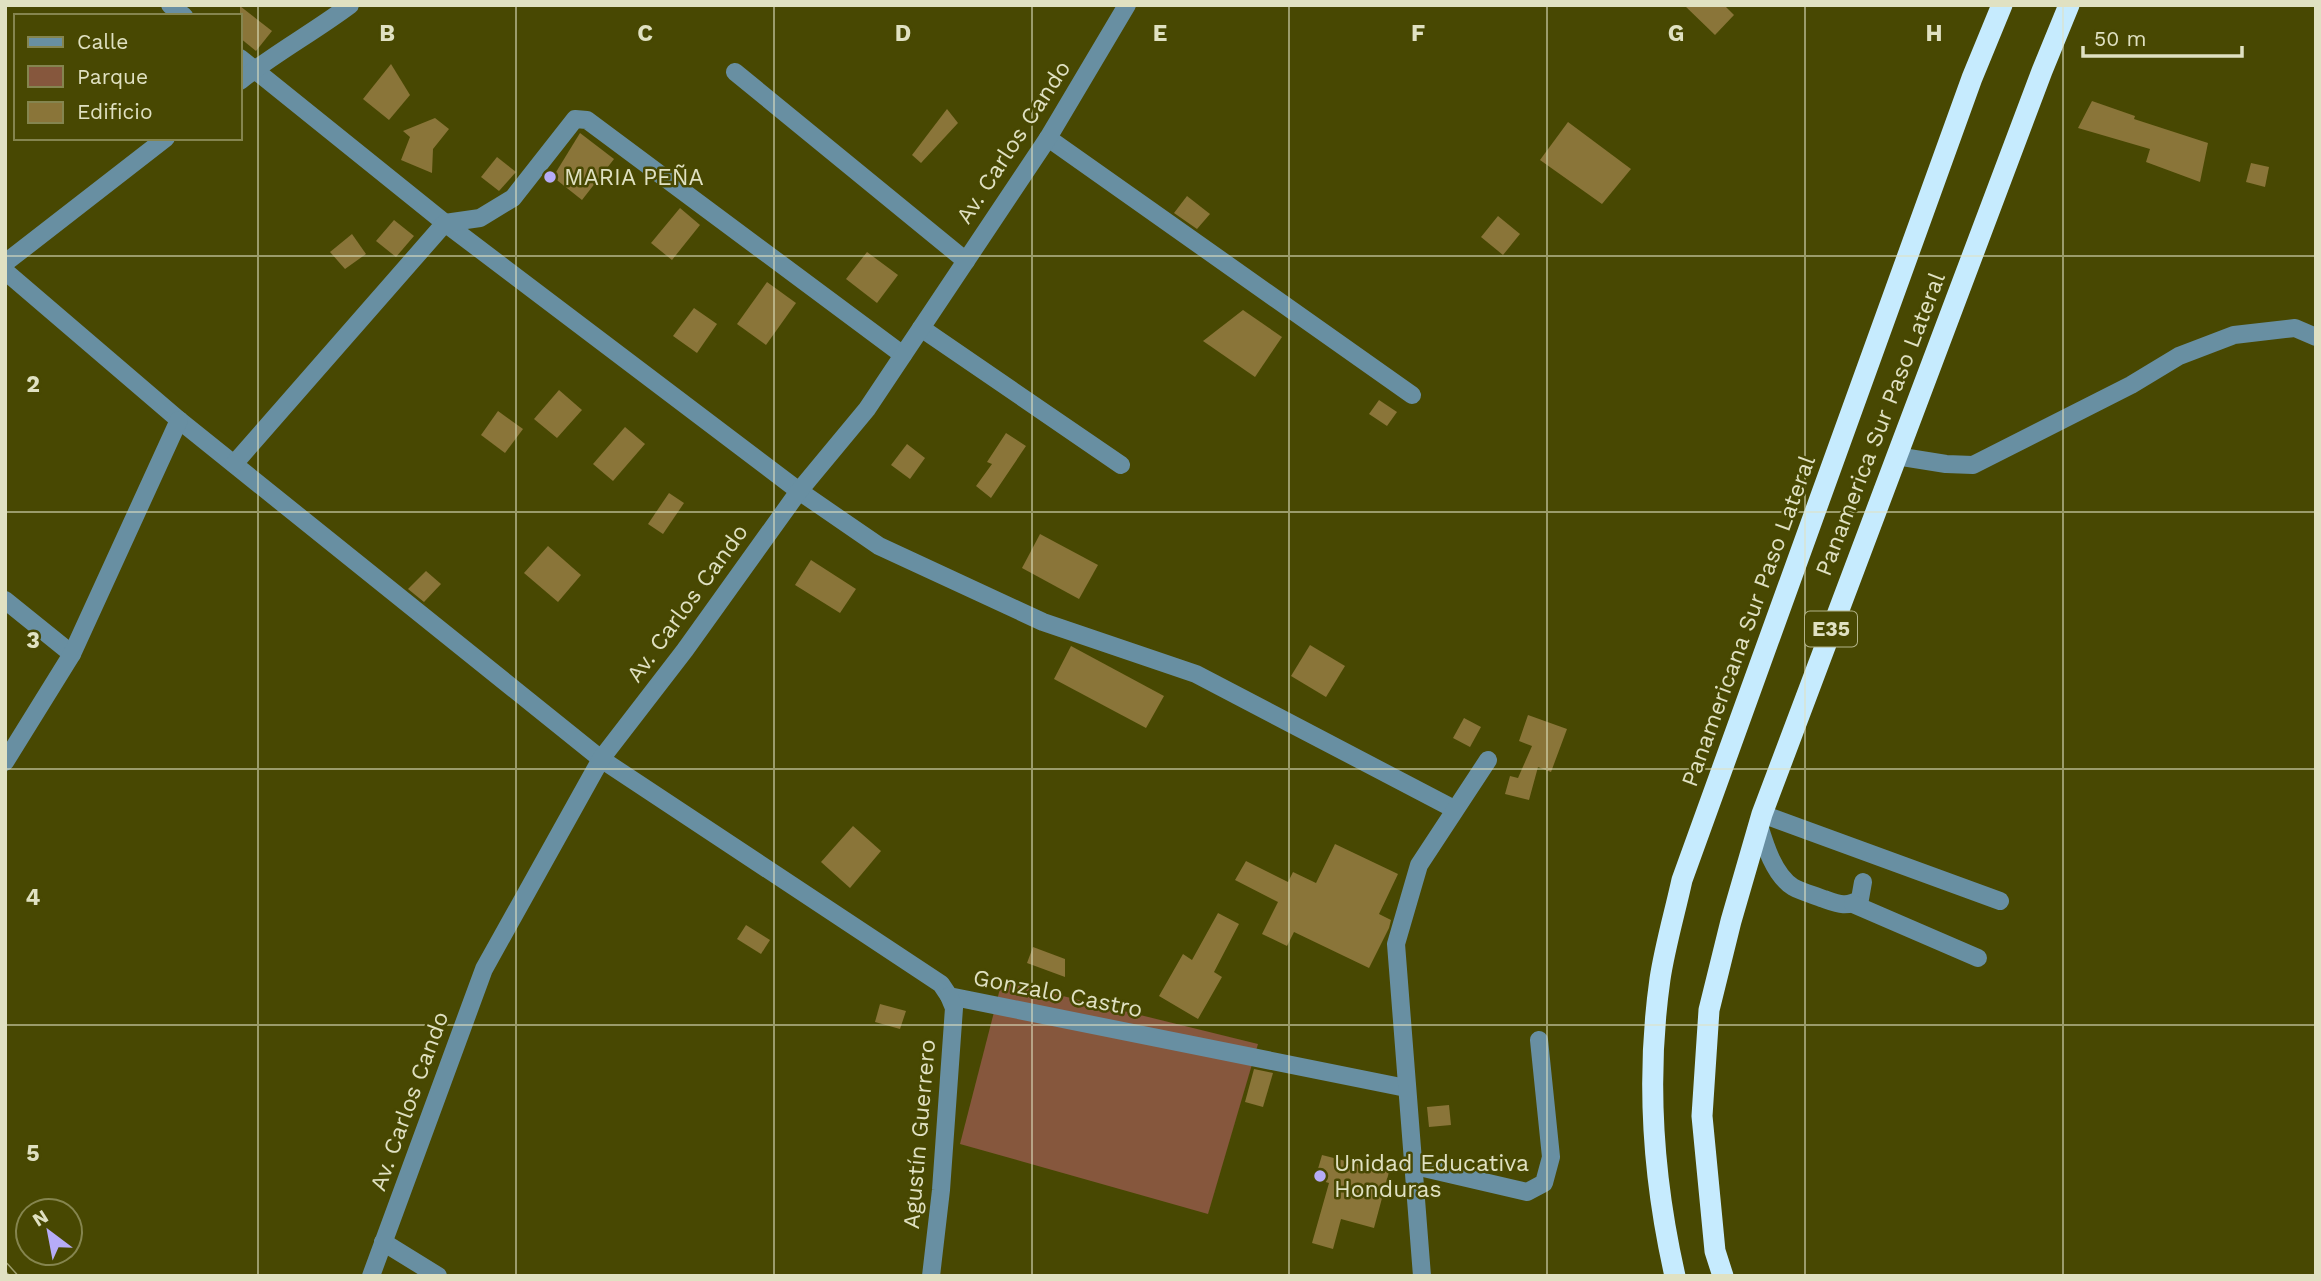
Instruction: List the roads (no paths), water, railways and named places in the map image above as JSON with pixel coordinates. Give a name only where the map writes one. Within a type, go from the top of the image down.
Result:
[{"type":"highway","name":"Panamericana Sur Paso Lateral","points":[[1675,1276],[1662,1220],[1654,1131],[1653,1058],[1660,977],[1682,880],[1972,78],[2002,5]]},
{"type":"highway","name":"Panamerica Sur Paso Lateral","points":[[1723,1276],[1715,1251],[1702,1116],[1709,1010],[1731,921],[1760,819],[2069,5]]},
{"type":"street","points":[[242,79],[350,5]]},
{"type":"street","name":"Av. Carlos Cando","points":[[371,1276],[484,970],[601,759],[685,650],[799,491],[867,409],[1048,138],[1127,5]]},
{"type":"street","points":[[242,59],[445,223],[799,491],[879,546],[1043,622],[1196,674],[1454,809]]},
{"type":"street","points":[[734,72],[966,261]]},
{"type":"street","points":[[234,464],[445,223],[480,218],[513,198],[575,119],[587,120],[903,355]]},
{"type":"street","points":[[1048,138],[1412,396]]},
{"type":"street","points":[[5,263],[163,140]]},
{"type":"street","name":"Gonzalo Castro","points":[[5,271],[179,420],[601,759],[941,984],[949,996],[1406,1088]]},
{"type":"street","points":[[921,328],[1121,465]]},
{"type":"street","points":[[1896,456],[1946,464],[1973,465],[2118,391],[2179,356],[2234,335],[2295,328],[2316,337]]},
{"type":"street","points":[[5,762],[72,654],[179,420]]},
{"type":"street","points":[[5,600],[72,654]]},
{"type":"street","points":[[1422,1276],[1396,944],[1419,865],[1488,760]]},
{"type":"street","points":[[1760,819],[2000,901]]},
{"type":"street","points":[[1760,819],[1767,850],[1786,882],[1795,888],[1844,906],[1860,899],[1863,882]]},
{"type":"street","points":[[1853,904],[1978,958]]},
{"type":"street","name":"Agustín Guerrero","points":[[931,1276],[941,1190],[954,1008],[949,996]]},
{"type":"street","points":[[1415,1166],[1527,1192],[1544,1183],[1551,1157],[1539,1040]]},
{"type":"street","points":[[383,1242],[438,1276]]},
{"type":"railway","points":[[5,1266],[14,1276]]},
{"type":"place","name":"MARIA PEÑA","points":[[550,177]]},
{"type":"place","name":"Unidad Educativa Honduras","points":[[1320,1176]]}]
